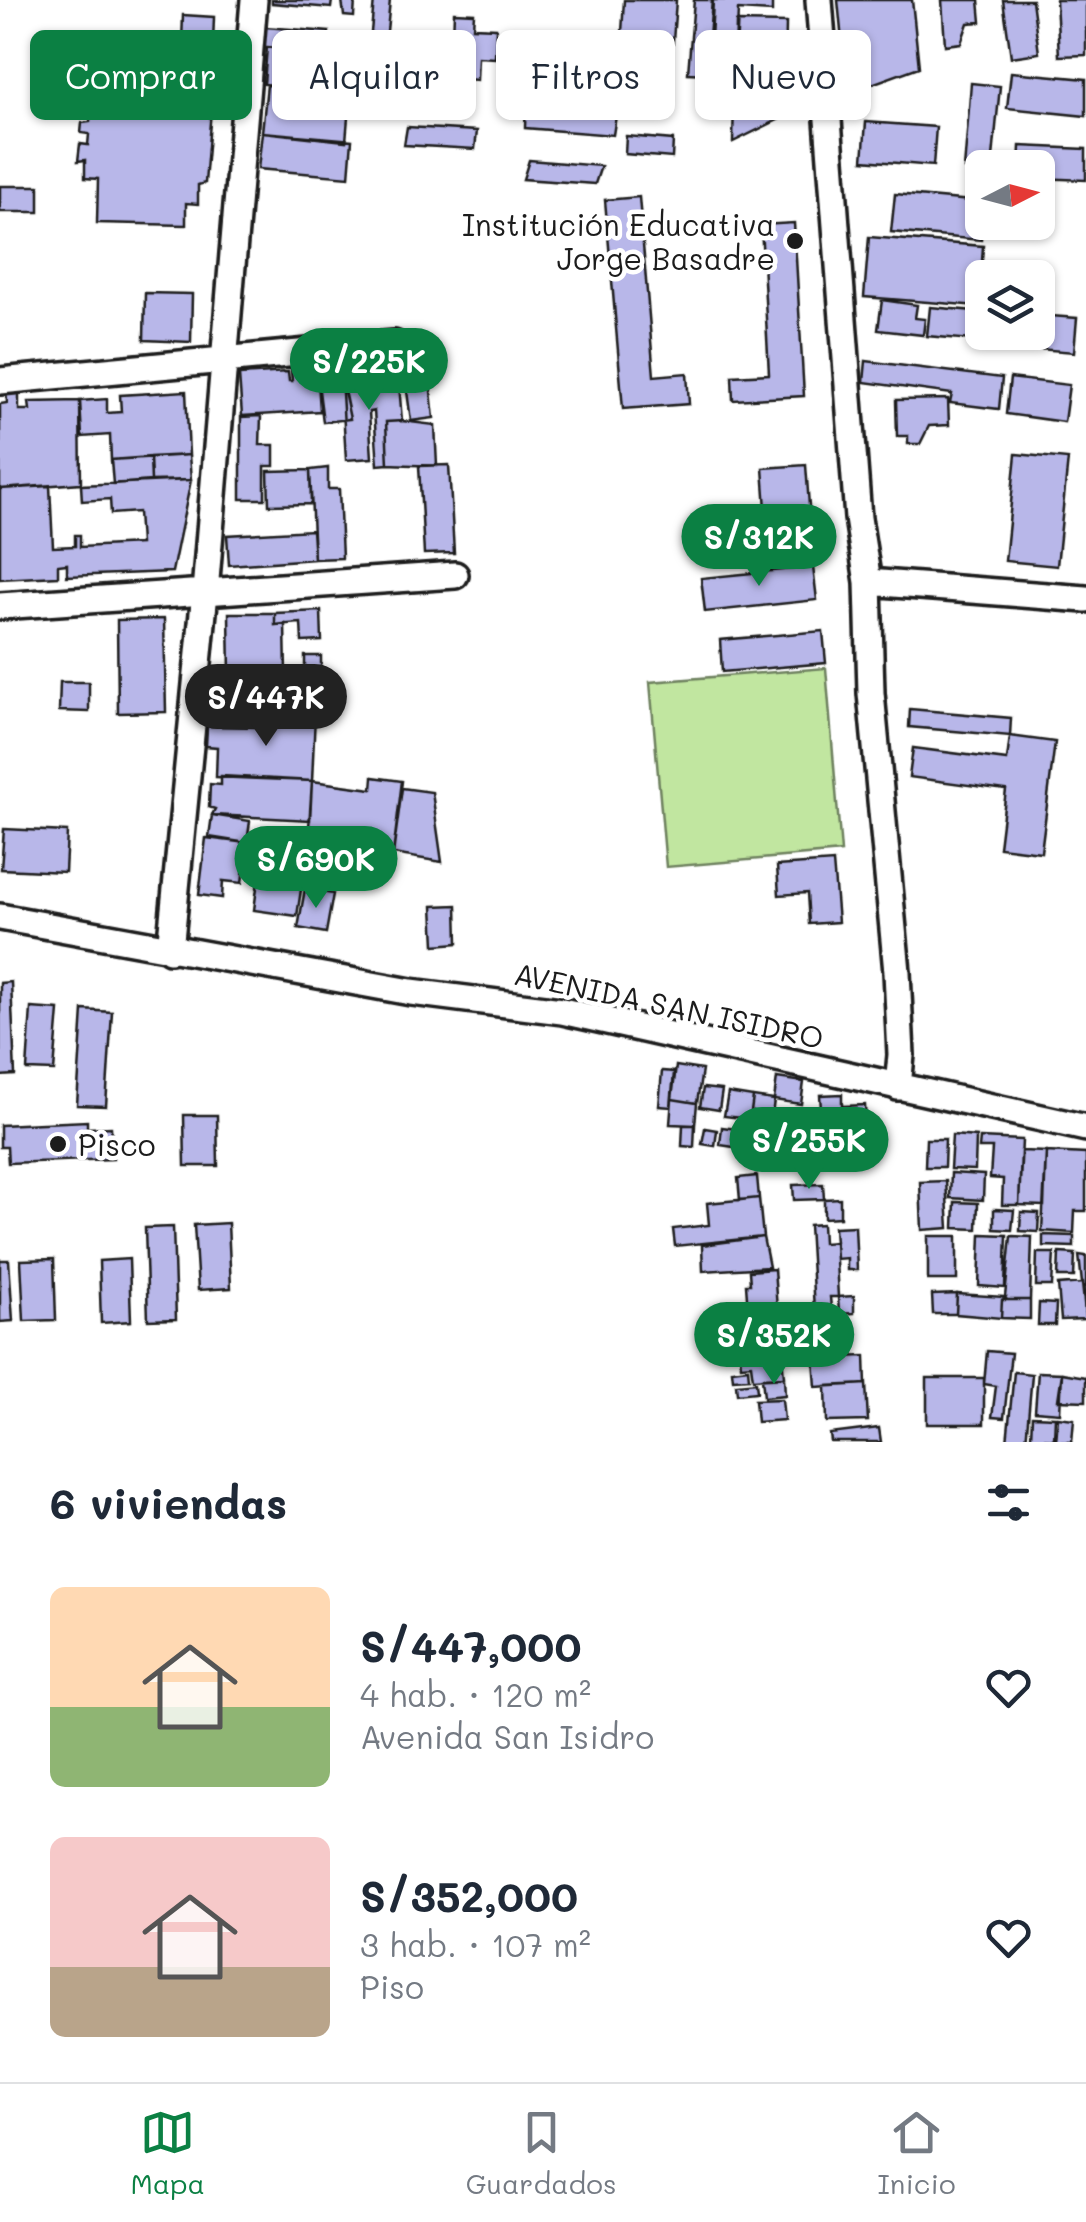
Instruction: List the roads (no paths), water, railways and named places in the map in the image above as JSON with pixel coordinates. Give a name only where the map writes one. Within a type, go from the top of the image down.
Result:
[{"type":"street","points":[[170,950],[205,592],[254,0]]},
{"type":"street","points":[[819,0],[858,518],[868,582],[870,693],[898,988],[898,1087]]},
{"type":"street","points":[[0,381],[394,344]]},
{"type":"street","points":[[0,606],[455,575]]},
{"type":"street","points":[[868,582],[1086,598]]},
{"type":"street","name":"AVENIDA SAN ISIDRO","points":[[0,917],[411,992],[562,1011],[1086,1128]]},
{"type":"place","name":"Institución Educativa Jorge Basadre","points":[[795,241]]},
{"type":"place","name":"Pisco","points":[[58,1144]]}]
